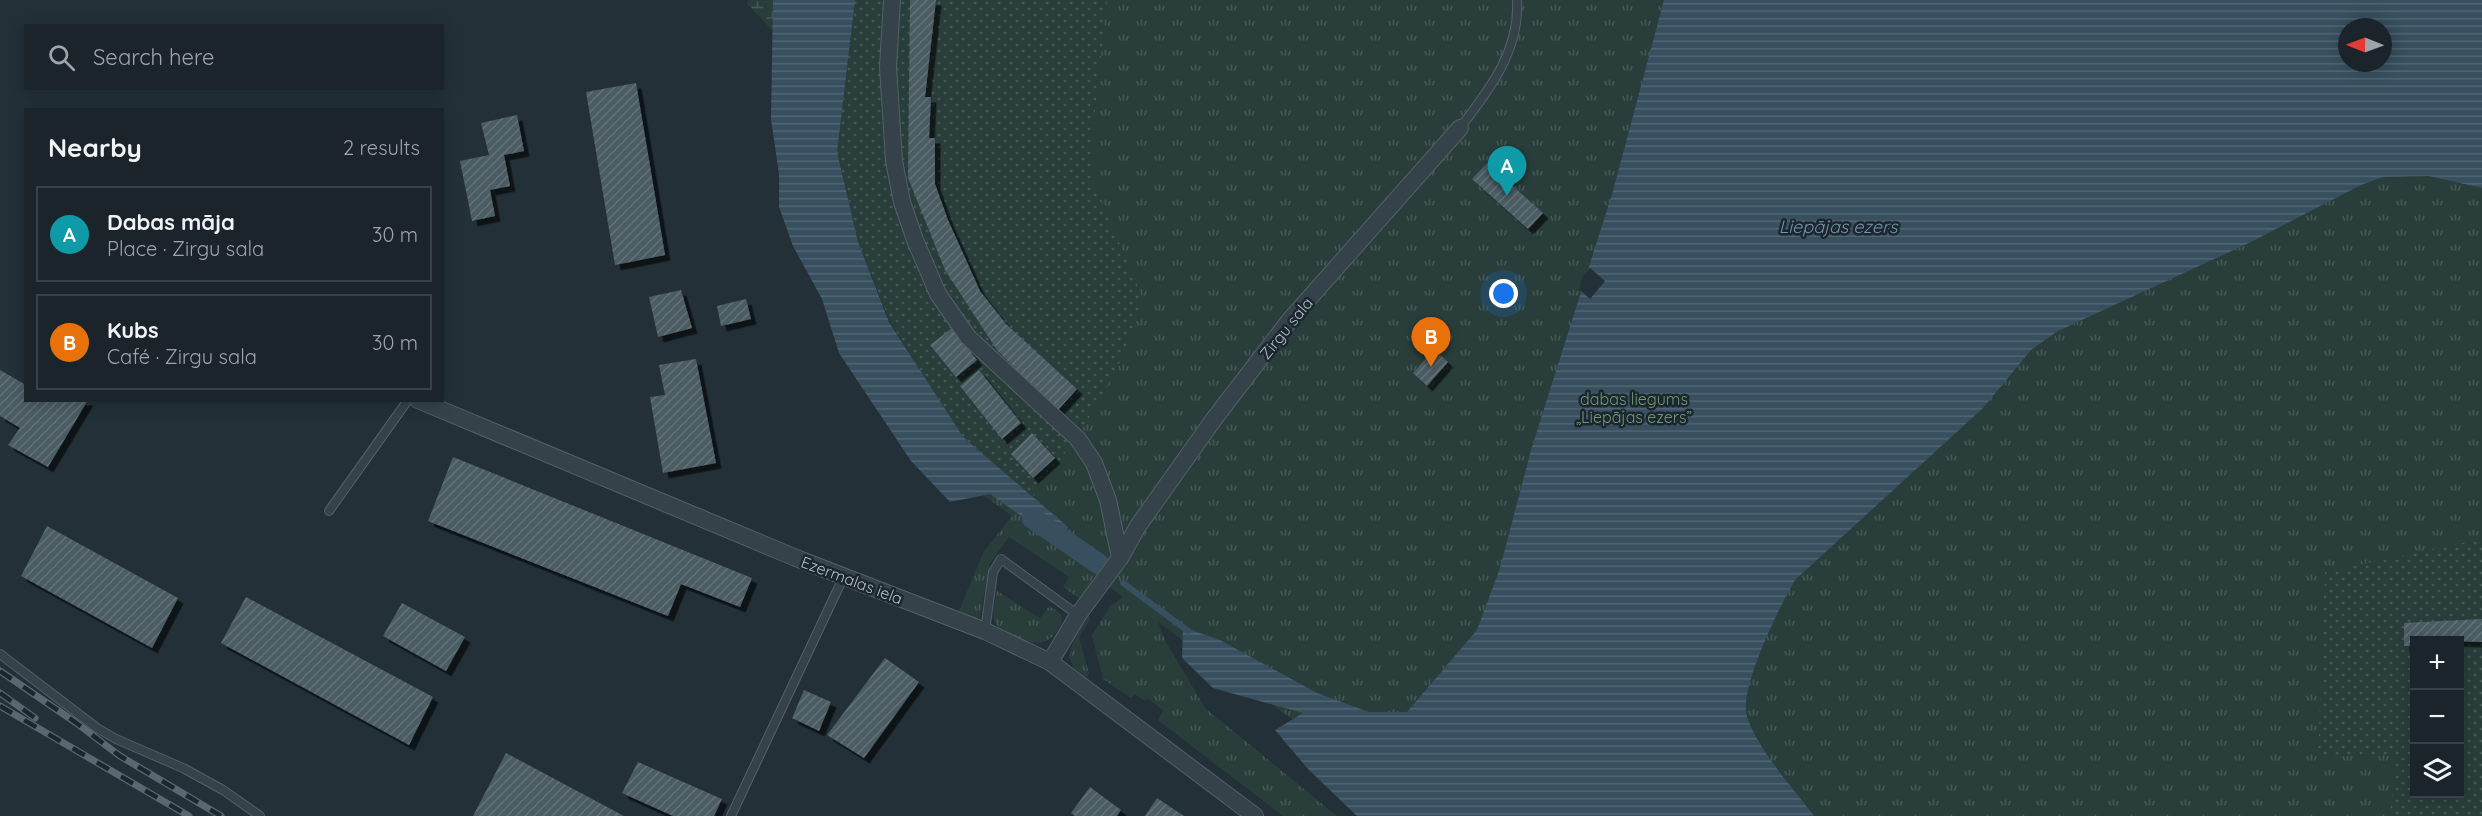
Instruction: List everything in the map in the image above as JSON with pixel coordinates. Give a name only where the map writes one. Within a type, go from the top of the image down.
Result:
[{"type":"street","points":[[892,0],[888,67],[894,161],[902,202],[915,240],[939,294],[968,337],[1078,439],[1094,464],[1108,500],[1120,558]]},
{"type":"street","name":"Zirgu sala","points":[[1050,662],[1078,615],[1120,558],[1138,526],[1214,418],[1283,329],[1460,128]]},
{"type":"street","name":"Ezermalas iela","points":[[423,402],[545,455],[985,631],[1050,662],[1255,816]]},
{"type":"lane","name":"Zirgu sala","points":[[1460,128],[1498,78],[1512,41],[1518,11],[1517,0]]},
{"type":"lane","points":[[329,511],[407,402]]},
{"type":"lane","points":[[985,631],[993,572],[1001,559],[1078,615]]},
{"type":"lane","points":[[731,816],[844,576]]},
{"type":"lane","points":[[0,654],[97,728],[116,739],[183,768],[223,790],[260,816]]},
{"type":"green space","points":[[748,0],[773,0],[774,32],[747,4]]},
{"type":"green space","name":"dabas liegums „Liepājas ezers”","points":[[786,0],[2482,0],[2482,816],[1419,816],[1409,804],[1158,622],[1166,642],[1205,708],[1337,816],[1283,816],[1158,720],[1163,710],[1147,698],[1145,701],[1135,694],[1131,698],[1103,679],[1092,635],[1110,606],[1123,597],[1095,576],[1080,599],[1063,587],[1069,577],[1009,537],[990,563],[980,617],[973,619],[959,611],[983,553],[1012,516],[957,476]]},
{"type":"green space","points":[[855,0],[1107,0],[1093,130],[1093,181],[1143,299],[1117,369],[1083,428],[1033,497],[963,437],[890,322],[858,242],[837,152]]},
{"type":"green space","points":[[2482,539],[2482,816],[2390,816],[2396,755],[2318,757],[2325,572]]},
{"type":"green space","points":[[997,591],[1040,618],[1049,606],[1061,614],[1060,627],[1051,638],[1037,643],[1021,639],[998,627],[993,614]]},
{"type":"green space","points":[[1089,615],[1090,619],[1079,638],[1089,673],[1087,677],[1074,668],[1069,657],[1075,636]]},
{"type":"water","points":[[773,0],[855,0],[837,152],[858,242],[889,322],[963,437],[1068,527],[1062,533],[1051,537],[990,494],[950,502],[911,461],[839,353],[822,299],[793,246],[779,207],[779,174],[771,119]]},
{"type":"water","name":"Liepājas ezers","points":[[1664,0],[2482,0],[2482,188],[2429,176],[2383,177],[2361,185],[2251,242],[2058,331],[2031,350],[1983,408],[1795,580],[1754,668],[1746,704],[1747,717],[1759,742],[1814,816],[1357,816],[1308,769],[1275,730],[1303,713],[1213,688],[1182,658],[1183,627],[1220,640],[1317,693],[1369,712],[1407,712],[1477,630],[1500,568],[1531,450],[1613,191]]},
{"type":"pier","points":[[1590,268],[1605,281],[1590,299],[1579,289],[1583,276]]},
{"type":"building","points":[[910,0],[936,0],[925,97],[931,97],[929,138],[935,138],[935,184],[948,220],[980,291],[1006,324],[1077,389],[1057,411],[997,350],[945,270],[908,178]]},
{"type":"building","points":[[636,83],[665,255],[615,265],[586,92]]},
{"type":"building","points":[[517,115],[524,151],[504,155],[510,186],[490,190],[495,216],[472,221],[460,161],[489,155],[481,123]]},
{"type":"building","points":[[1487,163],[1543,213],[1528,229],[1472,179]]},
{"type":"building","points":[[681,290],[692,328],[658,337],[649,297]]},
{"type":"building","points":[[746,299],[751,319],[721,326],[717,306]]},
{"type":"building","points":[[952,328],[977,360],[956,377],[930,345]]},
{"type":"building","points":[[1434,349],[1448,362],[1427,386],[1413,373]]},
{"type":"building","points":[[696,359],[716,463],[663,473],[650,397],[665,395],[659,365]]},
{"type":"building","points":[[0,370],[24,384],[24,402],[87,402],[48,467],[8,445],[20,428],[0,416]]},
{"type":"building","points":[[979,370],[1021,423],[1002,439],[960,386]]},
{"type":"building","points":[[1032,433],[1055,458],[1033,478],[1011,454]]},
{"type":"building","points":[[453,457],[752,578],[740,607],[681,584],[668,616],[428,521]]},
{"type":"building","points":[[47,526],[178,598],[152,648],[21,576]]},
{"type":"building","points":[[246,597],[433,697],[409,745],[221,643]]},
{"type":"building","points":[[402,603],[465,637],[446,671],[383,636]]},
{"type":"building","points":[[2482,619],[2482,642],[2464,641],[2464,636],[2410,636],[2410,646],[2404,646],[2404,623]]},
{"type":"building","points":[[885,658],[919,682],[864,758],[827,735]]},
{"type":"building","points":[[804,690],[831,702],[819,731],[792,718]]},
{"type":"building","points":[[506,753],[624,816],[473,816]]},
{"type":"building","points":[[638,762],[722,799],[714,816],[673,816],[622,793]]},
{"type":"building","points":[[1090,787],[1121,810],[1117,816],[1075,816],[1071,813]]},
{"type":"building","points":[[1157,798],[1184,816],[1145,816]]},
{"type":"waterway","points":[[1032,518],[1099,564]]},
{"type":"waterway","points":[[1123,583],[1188,631]]},
{"type":"railway","points":[[0,671],[120,756],[221,816]]},
{"type":"railway","points":[[0,693],[35,718]]},
{"type":"railway","points":[[0,706],[189,816]]},
{"type":"place","name":"Dabas māja","points":[[1507,196]]},
{"type":"place","name":"Kubs","points":[[1431,367]]}]
